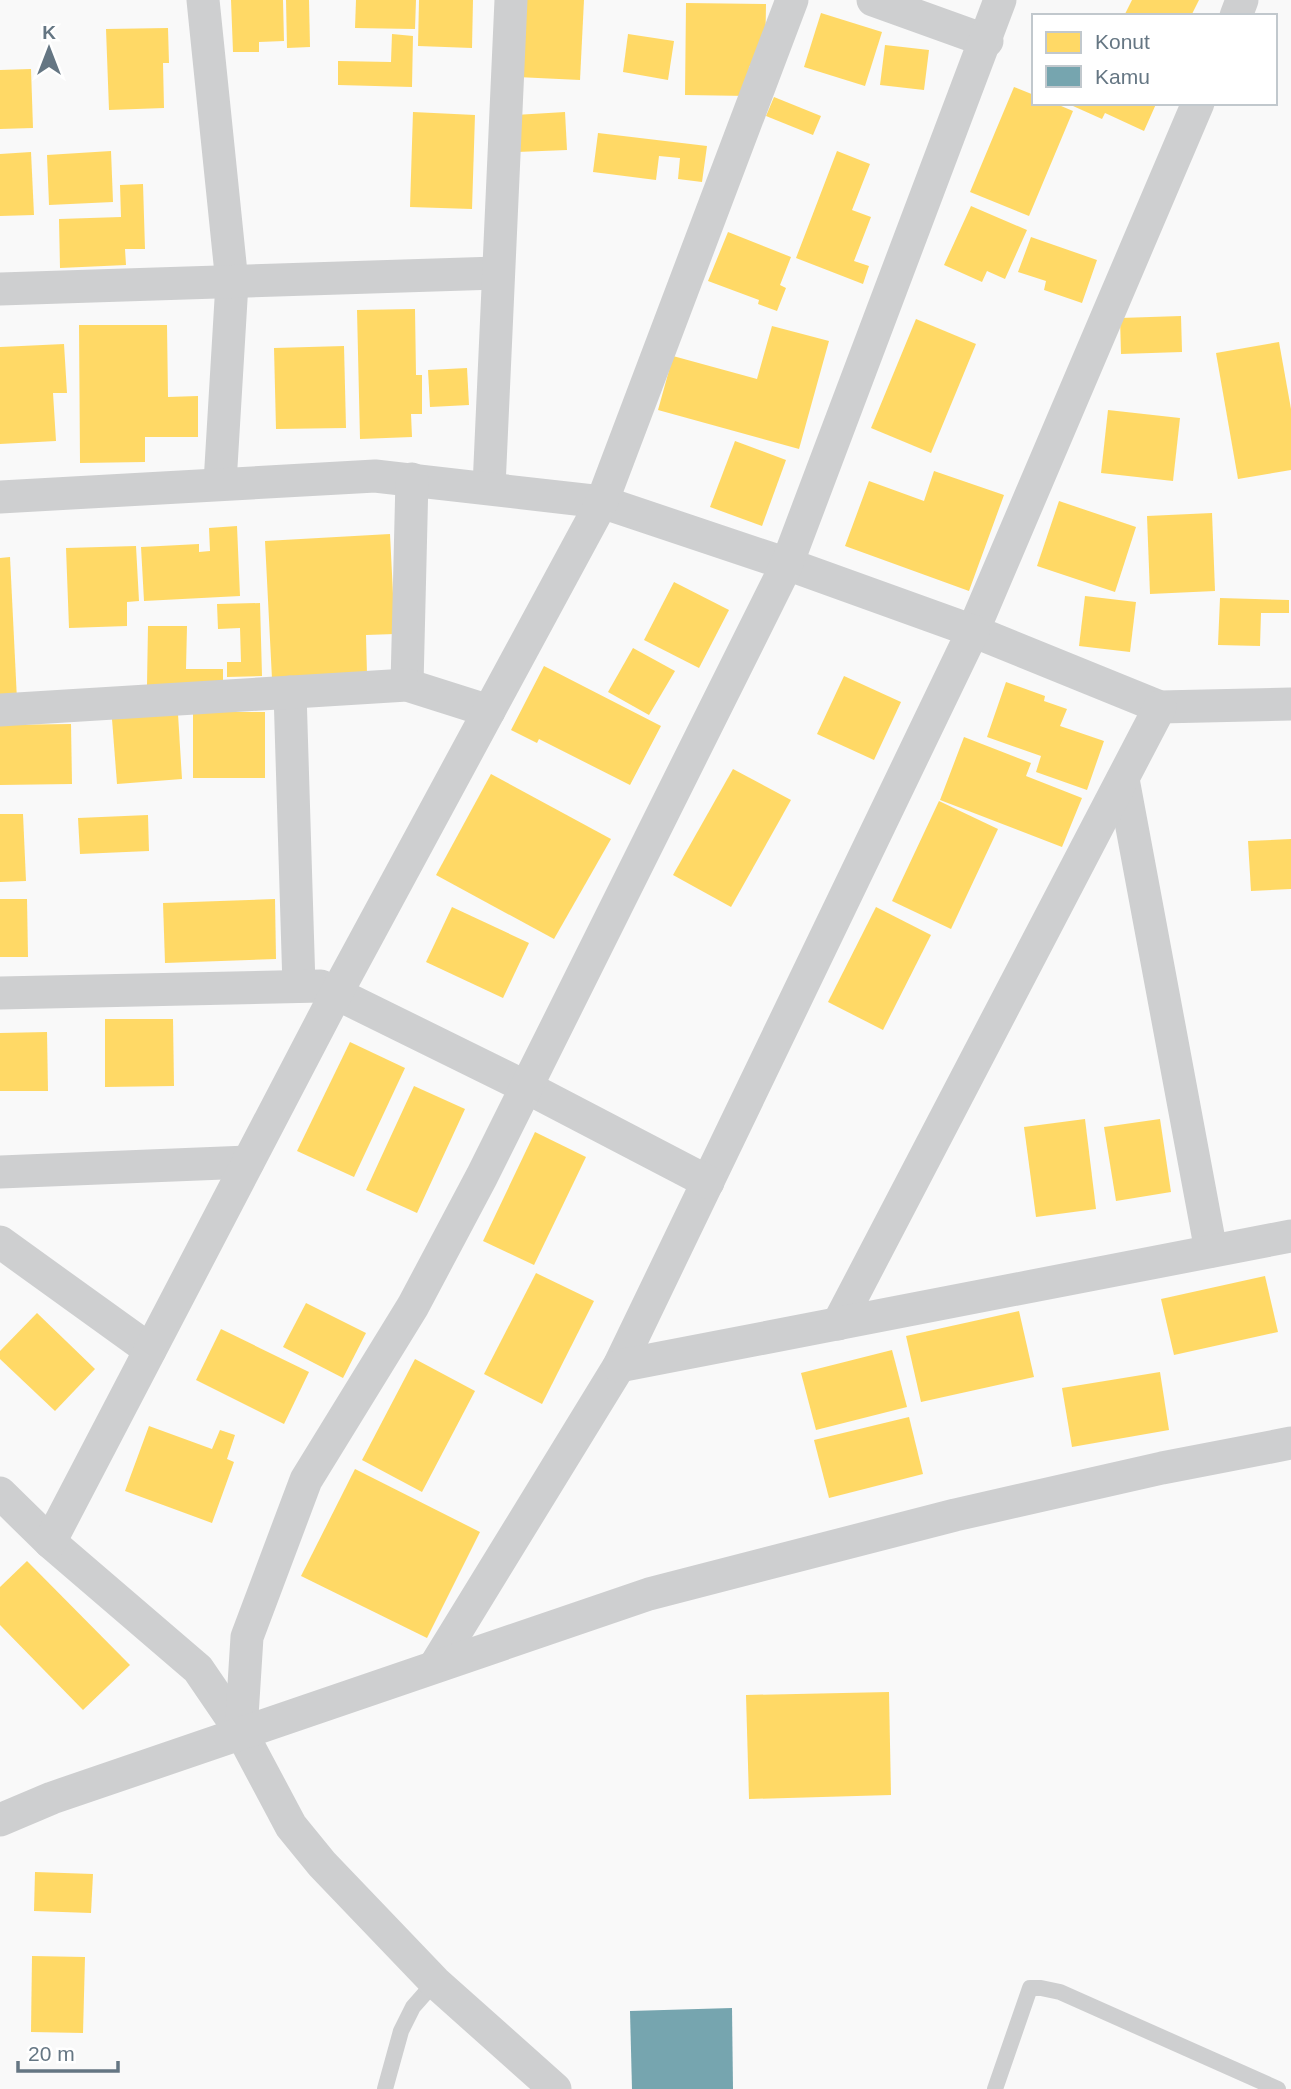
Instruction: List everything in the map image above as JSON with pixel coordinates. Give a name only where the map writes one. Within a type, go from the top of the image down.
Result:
[{"type":"street","points":[[203,0],[232,283],[220,483]]},
{"type":"street","points":[[489,487],[511,0]]},
{"type":"street","points":[[50,1542],[336,994],[602,502],[792,0]]},
{"type":"street","points":[[873,0],[987,41]]},
{"type":"street","points":[[242,1732],[247,1637],[306,1480],[413,1306],[788,565],[987,41],[1000,0]]},
{"type":"street","points":[[435,1666],[619,1366],[973,631],[1197,105]]},
{"type":"street","points":[[0,289],[497,273]]},
{"type":"street","points":[[0,497],[375,475],[602,502],[973,631],[1160,707],[1291,704]]},
{"type":"street","points":[[407,685],[412,479]]},
{"type":"street","points":[[0,710],[407,685],[489,711]]},
{"type":"street","points":[[290,692],[299,986]]},
{"type":"street","points":[[838,1324],[1160,707]]},
{"type":"street","points":[[1123,779],[1211,1251]]},
{"type":"street","points":[[0,993],[321,986],[526,1087],[708,1182]]},
{"type":"street","points":[[0,1172],[248,1162]]},
{"type":"street","points":[[619,1366],[1291,1236]]},
{"type":"street","points":[[0,1242],[150,1350]]},
{"type":"street","points":[[6,1806],[242,1732],[649,1594],[956,1515],[1162,1468],[1291,1443]]},
{"type":"street","points":[[0,1493],[50,1542],[198,1669],[242,1732],[291,1826],[356,1901],[435,1982],[555,2089]]},
{"type":"street","points":[[198,1669],[247,1637]]},
{"type":"lane","points":[[385,2089],[401,2031],[414,2007],[435,1982]]},
{"type":"lane","points":[[995,2089],[1030,1988],[1041,1988],[1060,1992],[1278,2089]]},
{"type":"building: Konut","points":[[231,0],[283,0],[284,41],[259,42],[259,52],[233,52]]},
{"type":"building: Konut","points":[[286,0],[309,0],[310,47],[287,48]]},
{"type":"building: Konut","points":[[356,0],[416,0],[415,29],[355,28]]},
{"type":"building: Konut","points":[[419,0],[473,0],[472,48],[418,46]]},
{"type":"building: Konut","points":[[521,0],[584,0],[580,80],[517,77]]},
{"type":"building: Konut","points":[[1132,0],[1199,0],[1192,14],[1125,14]]},
{"type":"building: Konut","points":[[686,3],[766,4],[765,67],[749,66],[748,96],[685,95]]},
{"type":"building: Konut","points":[[821,13],[882,32],[865,86],[804,67]]},
{"type":"building: Konut","points":[[168,28],[169,63],[163,63],[164,108],[109,110],[106,29]]},
{"type":"building: Konut","points":[[392,34],[413,36],[412,87],[338,85],[338,61],[391,62]]},
{"type":"building: Konut","points":[[628,34],[674,41],[668,80],[623,72]]},
{"type":"building: Konut","points":[[885,45],[929,50],[924,90],[880,85]]},
{"type":"building: Konut","points":[[31,69],[33,128],[0,129],[0,70]]},
{"type":"building: Konut","points":[[1014,87],[1032,94],[1032,105],[1059,105],[1073,111],[1029,216],[970,192]]},
{"type":"building: Konut","points":[[774,97],[821,116],[813,135],[766,116]]},
{"type":"building: Konut","points":[[1156,105],[1144,131],[1105,113],[1102,119],[1073,106]]},
{"type":"building: Konut","points":[[413,112],[475,115],[472,209],[410,207]]},
{"type":"building: Konut","points":[[565,112],[567,150],[517,152],[515,115]]},
{"type":"building: Konut","points":[[598,133],[707,146],[702,182],[678,179],[680,158],[659,156],[656,180],[593,172]]},
{"type":"building: Konut","points":[[111,151],[113,202],[49,205],[47,155]]},
{"type":"building: Konut","points":[[837,151],[870,164],[852,210],[871,217],[854,261],[869,266],[863,284],[796,258]]},
{"type":"building: Konut","points":[[31,152],[34,215],[0,216],[0,154]]},
{"type":"building: Konut","points":[[143,184],[145,249],[125,249],[126,265],[60,268],[59,219],[121,217],[120,185]]},
{"type":"building: Konut","points":[[971,206],[1027,230],[1005,279],[987,271],[982,282],[944,265]]},
{"type":"building: Konut","points":[[728,232],[791,257],[780,285],[786,288],[777,311],[758,304],[759,300],[708,281]]},
{"type":"building: Konut","points":[[1031,237],[1097,260],[1082,303],[1044,290],[1046,281],[1018,272]]},
{"type":"building: Konut","points":[[415,309],[416,375],[422,375],[422,414],[411,414],[412,437],[360,439],[357,310]]},
{"type":"building: Konut","points":[[1181,316],[1182,352],[1121,354],[1120,318]]},
{"type":"building: Konut","points":[[916,319],[976,344],[931,453],[871,428]]},
{"type":"building: Konut","points":[[79,325],[167,325],[168,397],[198,396],[198,437],[145,437],[145,462],[80,463]]},
{"type":"building: Konut","points":[[772,326],[829,341],[799,449],[658,410],[673,356],[757,379]]},
{"type":"building: Konut","points":[[1279,342],[1291,409],[1291,470],[1238,479],[1216,353]]},
{"type":"building: Konut","points":[[64,344],[67,393],[53,393],[56,441],[0,444],[0,347]]},
{"type":"building: Konut","points":[[344,346],[346,428],[276,429],[274,348]]},
{"type":"building: Konut","points":[[467,368],[469,405],[430,407],[428,370]]},
{"type":"building: Konut","points":[[1108,410],[1180,418],[1173,481],[1101,473]]},
{"type":"building: Konut","points":[[735,441],[786,460],[762,526],[710,507]]},
{"type":"building: Konut","points":[[934,471],[1004,495],[969,591],[845,546],[869,481],[924,501]]},
{"type":"building: Konut","points":[[1059,501],[1136,527],[1115,592],[1037,566]]},
{"type":"building: Konut","points":[[1212,513],[1215,591],[1150,594],[1147,516]]},
{"type":"building: Konut","points":[[237,526],[240,596],[144,601],[141,547],[199,544],[199,552],[210,551],[209,528]]},
{"type":"building: Konut","points":[[390,534],[395,634],[366,635],[367,674],[272,679],[265,541]]},
{"type":"building: Konut","points":[[136,546],[139,601],[127,602],[127,626],[69,628],[66,548]]},
{"type":"building: Konut","points":[[10,557],[17,700],[0,701],[0,558]]},
{"type":"building: Konut","points":[[674,582],[729,610],[699,668],[644,640]]},
{"type":"building: Konut","points":[[1085,596],[1136,602],[1130,652],[1079,646]]},
{"type":"building: Konut","points":[[1220,598],[1289,600],[1289,613],[1261,613],[1260,646],[1218,645]]},
{"type":"building: Konut","points":[[260,603],[262,676],[227,677],[227,662],[241,662],[240,628],[218,629],[217,604]]},
{"type":"building: Konut","points":[[148,626],[187,626],[186,669],[223,669],[223,686],[147,685]]},
{"type":"building: Konut","points":[[633,648],[675,671],[649,715],[608,692]]},
{"type":"building: Konut","points":[[544,666],[661,726],[630,785],[539,739],[537,743],[511,730]]},
{"type":"building: Konut","points":[[844,676],[901,702],[874,760],[817,734]]},
{"type":"building: Konut","points":[[1006,682],[1045,696],[1044,701],[1067,709],[1060,726],[1104,741],[1087,790],[1036,772],[1041,756],[987,737]]},
{"type":"building: Konut","points":[[193,712],[265,712],[265,778],[193,778]]},
{"type":"building: Konut","points":[[178,714],[182,779],[117,784],[112,719]]},
{"type":"building: Konut","points":[[71,724],[72,784],[0,785],[0,725]]},
{"type":"building: Konut","points":[[964,737],[1031,763],[1026,776],[1082,798],[1062,847],[940,800]]},
{"type":"building: Konut","points":[[733,769],[791,800],[731,907],[673,875]]},
{"type":"building: Konut","points":[[491,774],[611,839],[554,939],[436,875]]},
{"type":"building: Konut","points":[[939,801],[998,829],[951,929],[892,901]]},
{"type":"building: Konut","points":[[0,814],[23,814],[26,881],[0,882]]},
{"type":"building: Konut","points":[[148,815],[149,851],[80,854],[78,818]]},
{"type":"building: Konut","points":[[1291,839],[1291,889],[1251,891],[1248,841]]},
{"type":"building: Konut","points":[[0,899],[27,899],[28,957],[0,957]]},
{"type":"building: Konut","points":[[275,899],[276,959],[165,963],[163,903]]},
{"type":"building: Konut","points":[[452,907],[529,943],[503,998],[426,962]]},
{"type":"building: Konut","points":[[876,907],[931,935],[883,1030],[828,1002]]},
{"type":"building: Konut","points":[[105,1019],[173,1019],[174,1086],[105,1087]]},
{"type":"building: Konut","points":[[47,1032],[48,1091],[0,1091],[0,1033]]},
{"type":"building: Konut","points":[[350,1042],[405,1068],[354,1177],[297,1151]]},
{"type":"building: Konut","points":[[414,1086],[465,1109],[417,1213],[366,1190]]},
{"type":"building: Konut","points":[[1085,1119],[1096,1209],[1036,1217],[1024,1127]]},
{"type":"building: Konut","points":[[1160,1119],[1171,1192],[1116,1201],[1104,1127]]},
{"type":"building: Konut","points":[[535,1132],[586,1157],[534,1265],[483,1241]]},
{"type":"building: Konut","points":[[536,1273],[594,1301],[542,1404],[484,1374]]},
{"type":"building: Konut","points":[[1265,1276],[1278,1332],[1174,1355],[1161,1299]]},
{"type":"building: Konut","points":[[306,1303],[366,1333],[343,1378],[283,1347]]},
{"type":"building: Konut","points":[[1019,1311],[1034,1377],[921,1402],[906,1336]]},
{"type":"building: Konut","points":[[37,1313],[95,1369],[55,1411],[0,1359],[0,1351]]},
{"type":"building: Konut","points":[[221,1329],[309,1372],[284,1424],[196,1380]]},
{"type":"building: Konut","points":[[892,1350],[907,1407],[816,1430],[801,1373]]},
{"type":"building: Konut","points":[[415,1359],[475,1391],[422,1492],[362,1460]]},
{"type":"building: Konut","points":[[1160,1372],[1169,1430],[1072,1447],[1062,1388]]},
{"type":"building: Konut","points":[[909,1417],[923,1474],[829,1498],[814,1440]]},
{"type":"building: Konut","points":[[149,1426],[212,1449],[220,1430],[235,1435],[227,1459],[234,1462],[212,1523],[125,1491]]},
{"type":"building: Konut","points":[[355,1469],[480,1532],[427,1638],[301,1576]]},
{"type":"building: Konut","points":[[27,1561],[130,1665],[83,1710],[0,1625],[0,1587]]},
{"type":"building: Konut","points":[[889,1692],[891,1795],[749,1799],[746,1695]]},
{"type":"building: Konut","points":[[35,1872],[93,1874],[91,1913],[34,1911]]},
{"type":"building: Konut","points":[[32,1956],[85,1957],[83,2033],[31,2032]]},
{"type":"building: Kamu","points":[[732,2008],[733,2089],[632,2089],[630,2011]]}]
